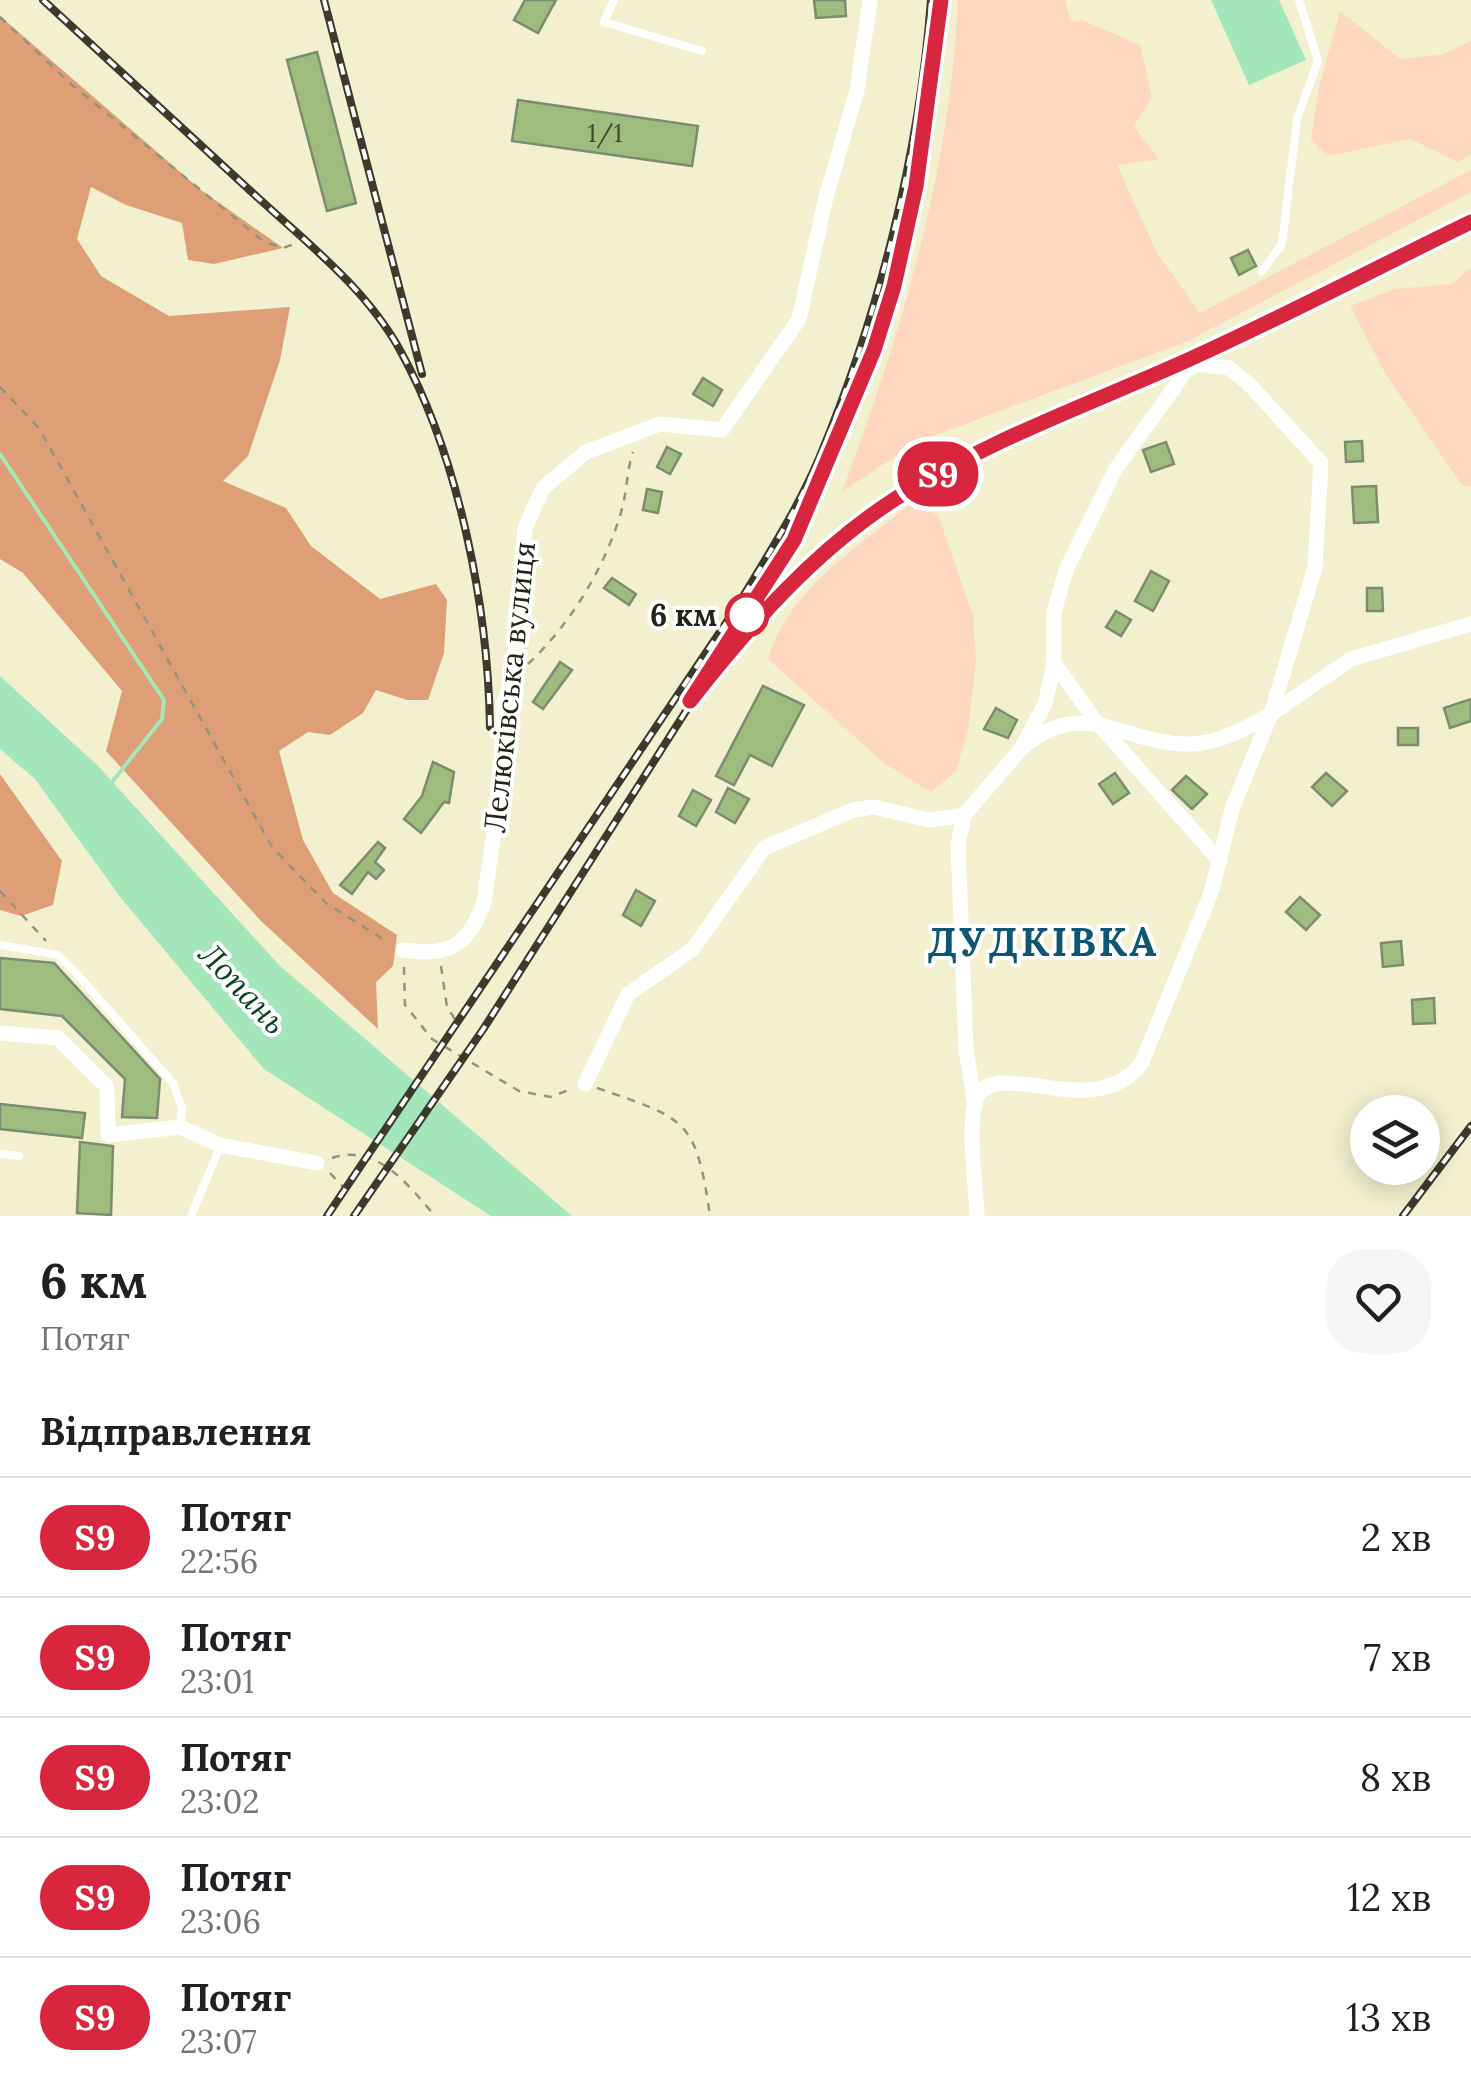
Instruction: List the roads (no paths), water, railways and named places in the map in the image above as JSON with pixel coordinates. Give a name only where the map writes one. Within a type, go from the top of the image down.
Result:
[{"type":"street","name":"Лелюківська вулиця","points":[[403,950],[439,954],[468,934],[484,902],[502,775],[502,706],[513,675],[526,528],[532,507],[543,488],[586,452],[660,424],[722,430],[790,336],[799,319],[826,197],[857,90],[870,0]]},
{"type":"street","points":[[974,1106],[984,1089],[1003,1080],[1084,1092],[1110,1087],[1134,1072],[1192,944],[1220,861],[1233,806],[1271,714],[1315,567],[1322,463],[1250,385],[1229,368],[1207,362],[1186,371],[1115,470],[1066,570],[1054,612],[1054,663],[1045,704],[1022,748],[964,815],[958,844],[977,1216]]},
{"type":"street","points":[[1022,748],[1056,726],[1097,722],[1188,744],[1234,734],[1271,714],[1351,659],[1471,624]]},
{"type":"street","points":[[1054,663],[1097,722],[1220,861]]},
{"type":"street","points":[[584,1084],[628,994],[693,949],[764,848],[853,810],[874,808],[928,820],[964,815]]},
{"type":"street","points":[[0,1033],[58,1038],[107,1087],[108,1134],[180,1127],[220,1144],[317,1163]]},
{"type":"lane","points":[[614,0],[604,22],[702,51]]},
{"type":"lane","points":[[1262,271],[1282,244],[1297,119],[1318,61],[1299,0]]},
{"type":"lane","points":[[0,945],[58,955],[173,1083],[182,1108],[180,1127]]},
{"type":"lane","points":[[191,1216],[220,1144]]},
{"type":"lane","points":[[0,1154],[19,1156]]},
{"type":"water","points":[[1211,0],[1279,0],[1306,60],[1249,85]]},
{"type":"water","name":"Лопань","points":[[0,676],[98,766],[280,966],[572,1216],[491,1216],[264,1069],[121,898],[35,779],[0,749]]},
{"type":"waterway","points":[[0,454],[164,700],[162,719],[112,782]]},
{"type":"railway","points":[[43,0],[335,268],[387,329],[421,394],[454,486],[476,584],[490,727]]},
{"type":"railway","points":[[324,0],[422,374]]},
{"type":"railway","points":[[327,1216],[736,608],[802,495],[842,401],[894,232],[917,116],[931,0]]},
{"type":"railway","points":[[750,628],[798,578],[848,535],[955,467],[1227,342],[1471,222]]},
{"type":"railway","points":[[874,348],[904,242]]},
{"type":"railway","points":[[354,1216],[484,1028],[751,609]]},
{"type":"railway","points":[[1403,1216],[1471,1126]]},
{"type":"train","name":"S9","points":[[941,0],[929,119],[910,219],[874,350],[794,540],[690,701],[766,610],[826,551],[894,500],[981,450],[1192,358],[1471,222]]},
{"type":"place","name":"6 км","points":[[747,615]]},
{"type":"district","name":"ДУДКІВКА","points":[[1043,941]]}]
